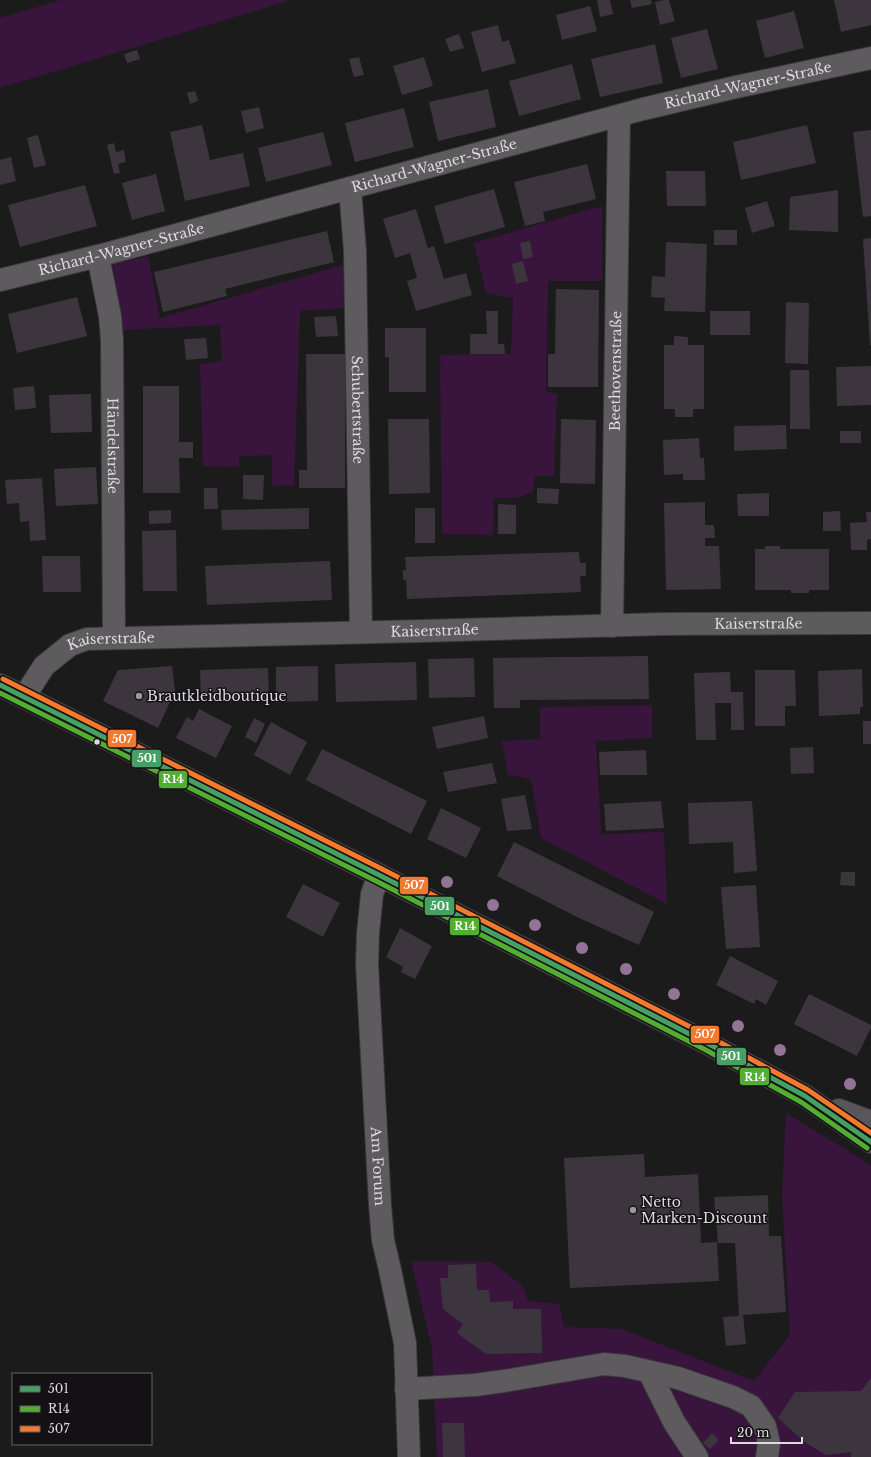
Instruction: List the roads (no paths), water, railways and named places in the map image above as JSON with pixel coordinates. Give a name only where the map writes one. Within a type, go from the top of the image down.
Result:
[{"type":"main road","points":[[0,685],[596,985],[805,1096],[871,1122]]},
{"type":"main road","points":[[805,1096],[871,1142]]},
{"type":"street","name":"Richard-Wagner-Straße","points":[[0,280],[98,256],[619,116],[736,87],[871,58]]},
{"type":"street","name":"Beethovenstraße","points":[[612,626],[619,116]]},
{"type":"street","name":"Schubertstraße","points":[[350,188],[355,258],[361,632]]},
{"type":"street","name":"Händelstraße","points":[[98,256],[110,316],[112,340],[114,638]]},
{"type":"street","name":"Kaiserstraße","points":[[24,697],[44,666],[70,645],[87,639],[662,624],[871,623]]},
{"type":"street","name":"Am Forum","points":[[379,875],[372,894],[368,933],[367,964],[378,1181],[383,1240],[405,1343],[409,1457]]},
{"type":"street","points":[[406,1389],[475,1385],[604,1364],[625,1366],[678,1378],[733,1397],[751,1406],[764,1426],[769,1443],[767,1457]]},
{"type":"street","points":[[649,1372],[674,1422],[697,1457]]},
{"type":"place","name":"Brautkleidboutique","points":[[139,696]]},
{"type":"place","name":"Netto Marken-Discount","points":[[633,1210]]}]
